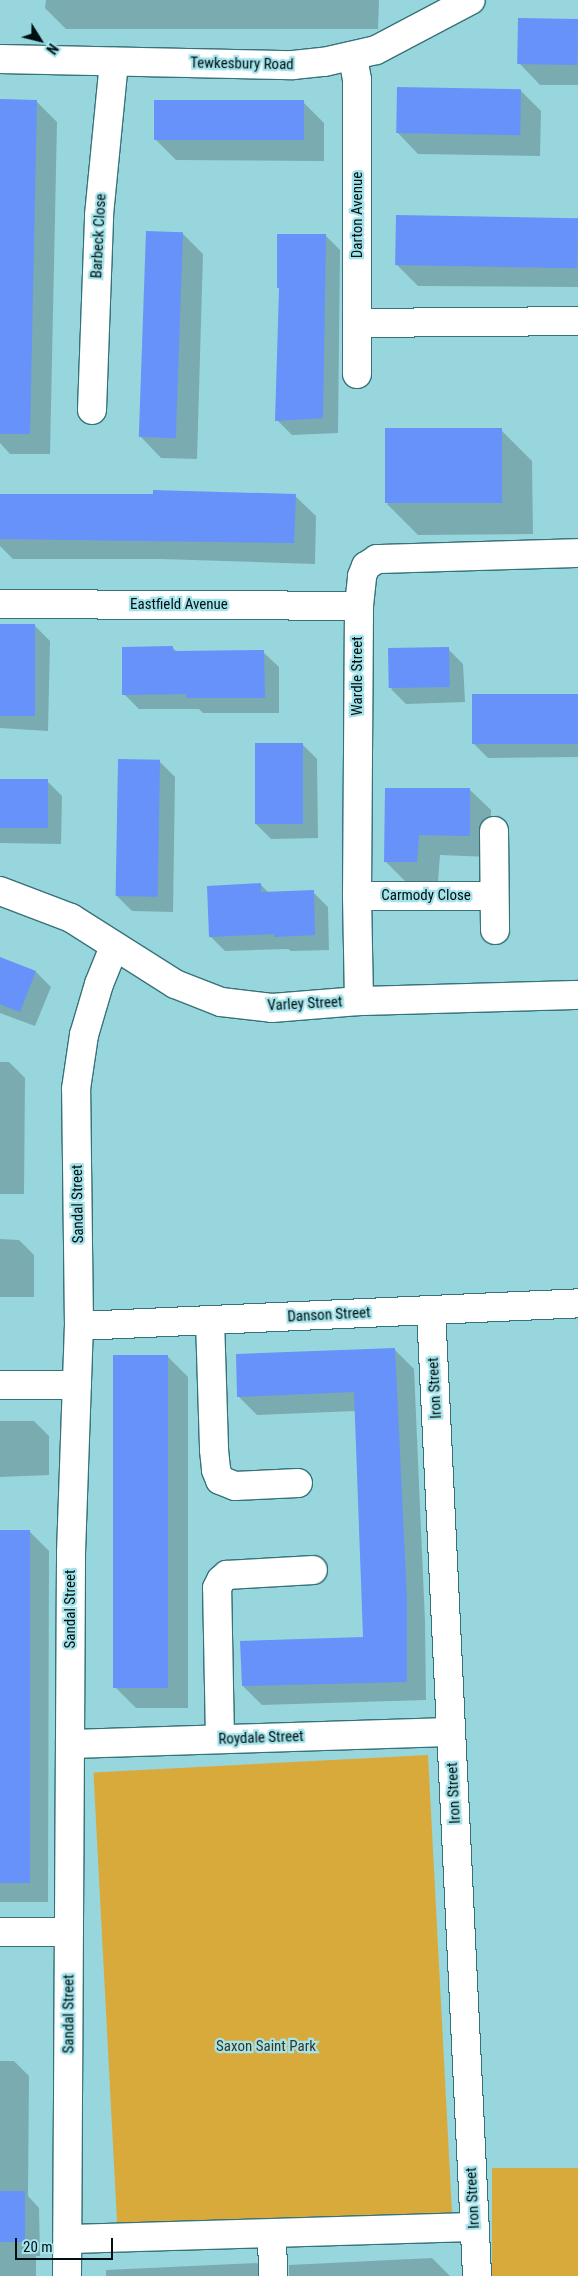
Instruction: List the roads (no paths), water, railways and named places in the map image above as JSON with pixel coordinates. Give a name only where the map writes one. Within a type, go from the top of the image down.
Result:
[{"type":"street","name":"Tewkesbury Road","points":[[0,59],[293,65],[353,57],[396,41],[471,0]]},
{"type":"street","name":"Darton Avenue","points":[[353,57],[357,80],[357,374]]},
{"type":"street","name":"Barbeck Close","points":[[92,410],[99,215],[114,62]]},
{"type":"street","points":[[358,323],[578,321]]},
{"type":"street","name":"Wardle Street","points":[[359,1001],[357,896],[359,606],[362,576],[366,566],[377,559],[578,553]]},
{"type":"street","name":"Eastfield Avenue","points":[[0,604],[359,606]]},
{"type":"street","points":[[494,831],[495,930]]},
{"type":"street","name":"Varley Street","points":[[0,891],[71,918],[175,984],[221,1002],[272,1008],[359,1001],[578,995]]},
{"type":"street","name":"Carmody Close","points":[[357,896],[494,896]]},
{"type":"street","name":"Sandal Street","points":[[67,2276],[71,1553],[79,1326],[76,1089],[84,1035],[99,984],[114,947]]},
{"type":"street","name":"Danson Street","points":[[79,1326],[578,1303]]},
{"type":"street","name":"Iron Street","points":[[431,1310],[477,2276]]},
{"type":"street","points":[[210,1320],[214,1450],[216,1470],[220,1480],[235,1486],[298,1482]]},
{"type":"street","points":[[0,1385],[77,1385]]},
{"type":"street","points":[[220,1740],[217,1588],[221,1580],[227,1574],[312,1570]]},
{"type":"street","name":"Roydale Street","points":[[70,1744],[451,1732]]},
{"type":"street","points":[[0,1932],[69,1932]]},
{"type":"street","points":[[68,2240],[475,2227]]},
{"type":"street","points":[[272,2234],[273,2276]]},
{"type":"park label","name":"Saxon Saint Park","points":[[266,2047]]}]
